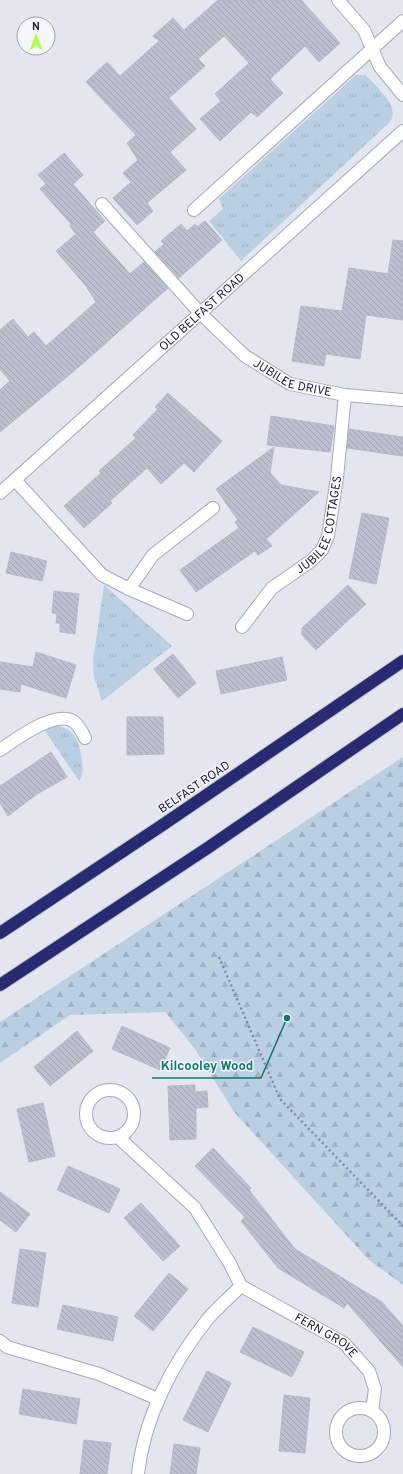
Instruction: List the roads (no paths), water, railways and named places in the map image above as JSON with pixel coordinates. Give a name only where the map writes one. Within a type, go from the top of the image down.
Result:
[{"type":"highway","name":"BELFAST ROAD","points":[[0,933],[164,824],[403,661]]},
{"type":"highway","points":[[0,985],[209,847],[403,714]]},
{"type":"street","points":[[338,0],[364,30],[371,50],[380,67],[403,94]]},
{"type":"street","points":[[194,210],[403,21]]},
{"type":"street","name":"OLD BELFAST ROAD","points":[[0,493],[403,131]]},
{"type":"street","name":"JUBILEE DRIVE","points":[[102,204],[200,313],[245,356],[290,384],[345,395],[403,400]]},
{"type":"street","name":"JUBILEE COTTAGES","points":[[242,627],[272,588],[311,561],[322,550],[328,536],[337,478],[345,395]]},
{"type":"street","points":[[15,480],[102,575],[129,589],[187,614]]},
{"type":"street","points":[[129,589],[153,555],[213,508]]},
{"type":"street","points":[[1,746],[52,720],[72,721],[80,728],[85,738]]},
{"type":"street","points":[[118,1137],[195,1208],[229,1262],[241,1286],[207,1320],[176,1366],[158,1398],[140,1456],[138,1474]]},
{"type":"street","name":"FERN GROVE","points":[[241,1286],[344,1343],[369,1372],[375,1389],[372,1411]]},
{"type":"street","points":[[0,1341],[7,1348],[99,1374],[158,1398]]},
{"type":"place","name":"Kilcooley Wood","points":[[287,1018]]}]
